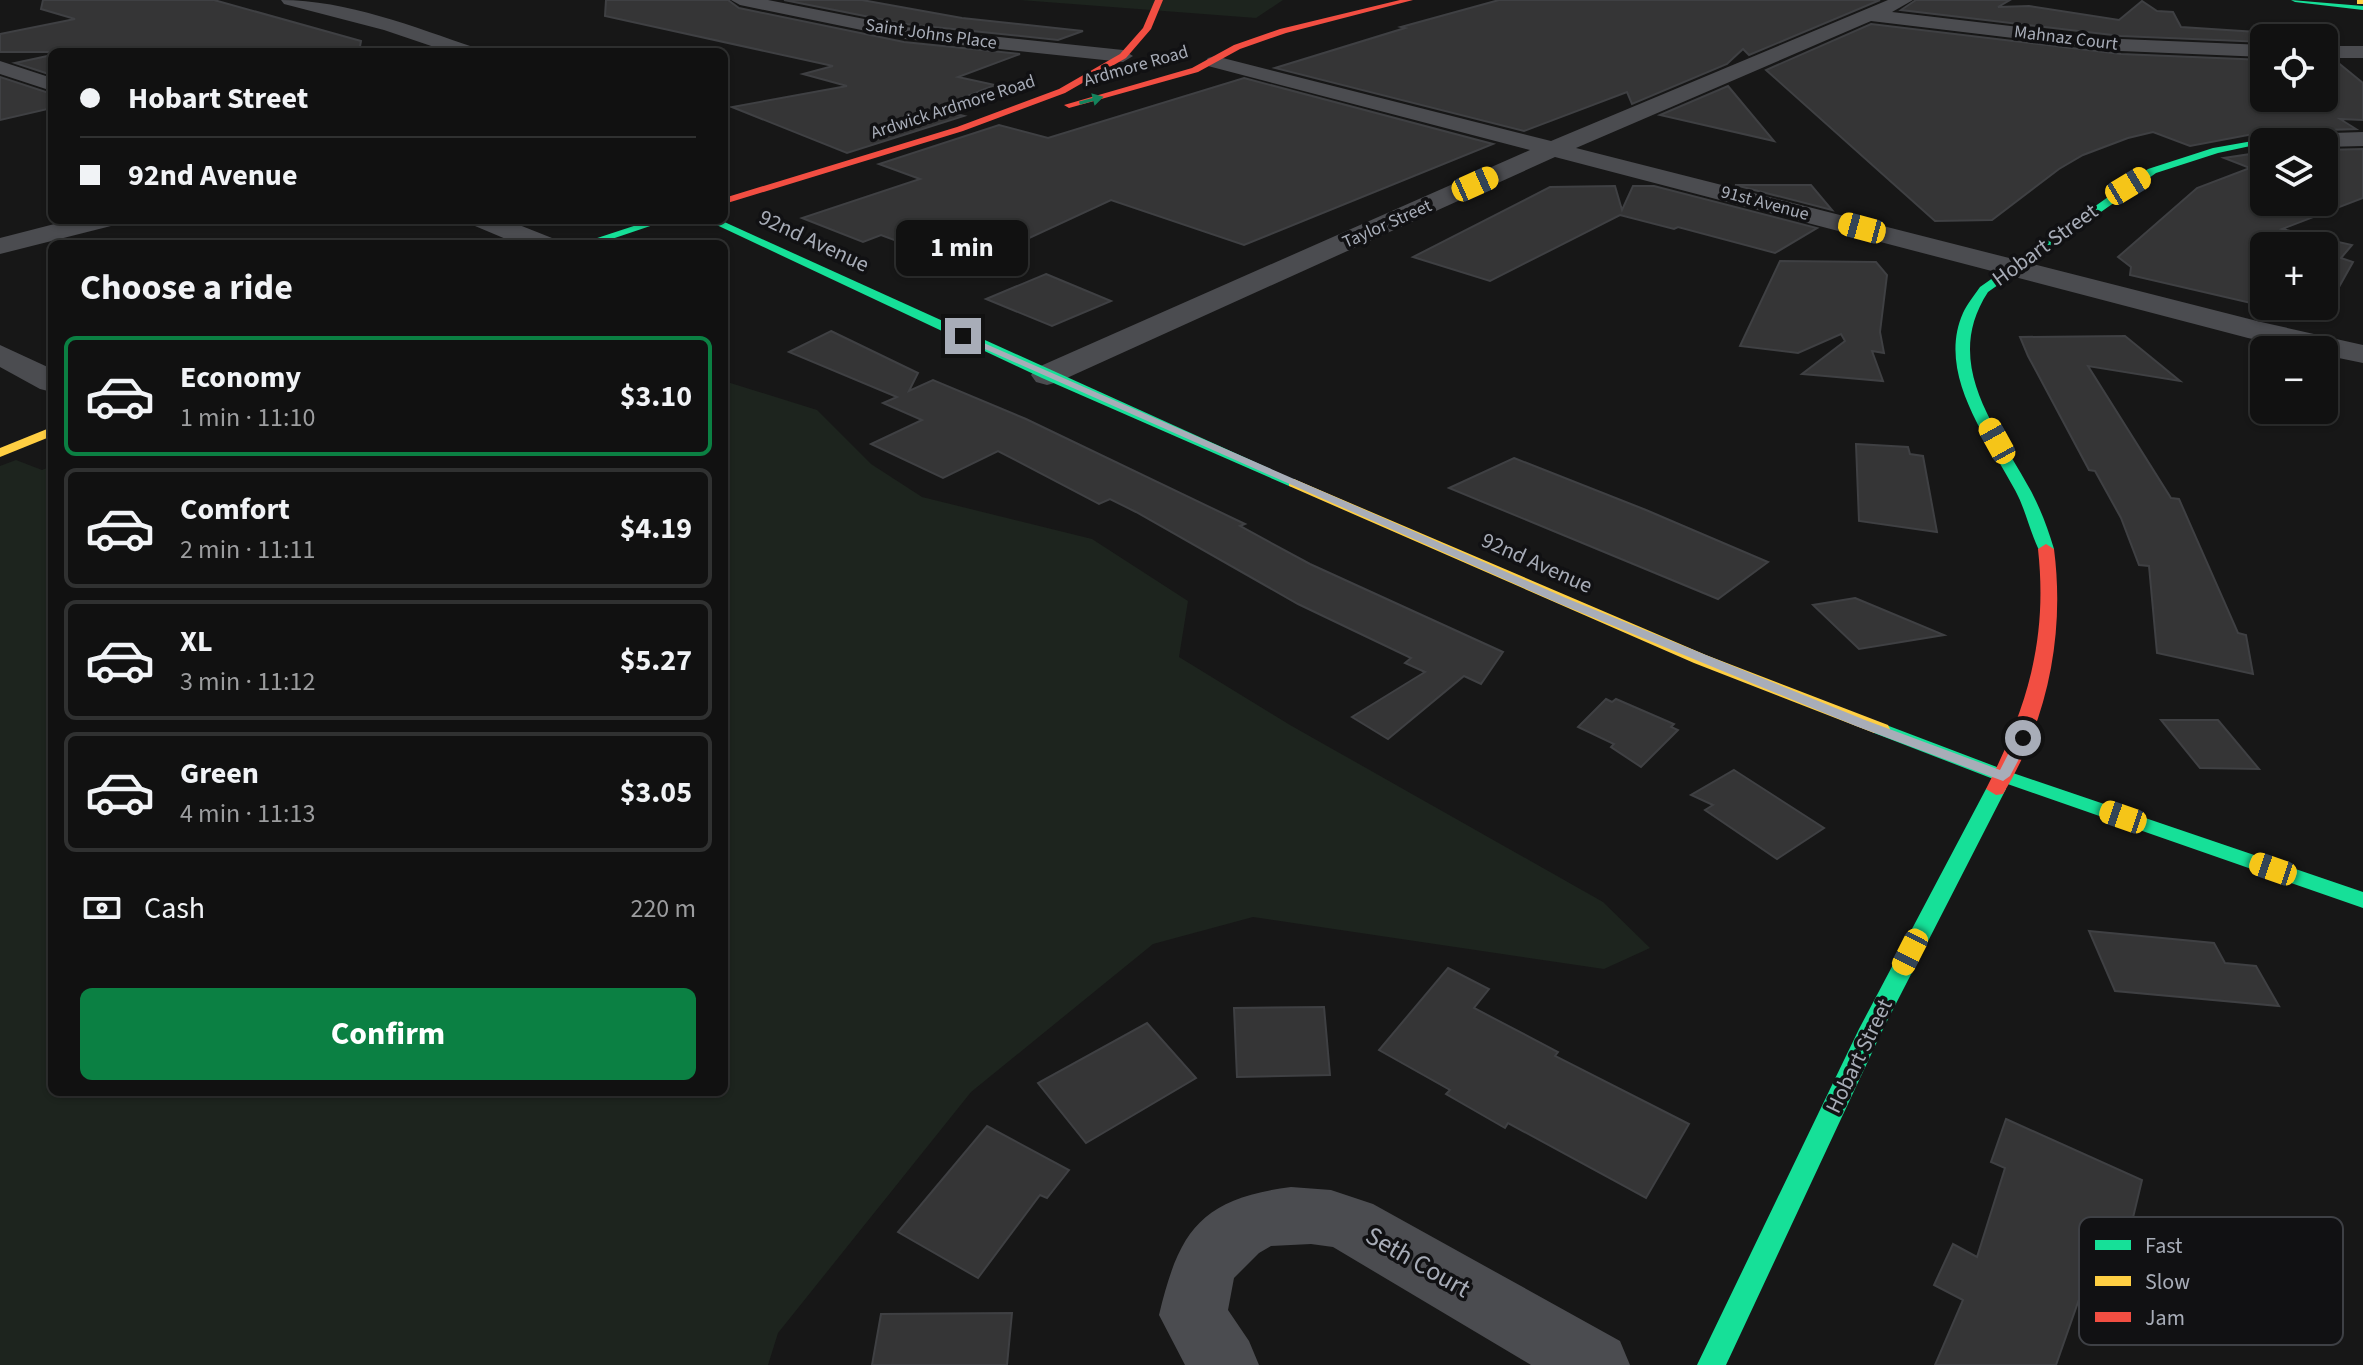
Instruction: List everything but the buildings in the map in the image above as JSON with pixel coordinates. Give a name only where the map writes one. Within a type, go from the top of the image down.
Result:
[{"type":"street","points":[[290,0],[456,48]]},
{"type":"street","name":"Saint Johns Place","points":[[740,0],[905,33],[1123,56]]},
{"type":"street","name":"Ardwick Ardmore Road","points":[[728,200],[960,129],[1062,91],[1123,56],[1147,29],[1159,0]]},
{"type":"street","name":"Ardmore Road","points":[[960,129],[1154,83],[1215,62],[1225,53],[1256,40],[1323,20],[1409,0]]},
{"type":"street","name":"Taylor Street","points":[[1047,375],[1555,148],[1904,0]]},
{"type":"street","points":[[2295,0],[2362,5]]},
{"type":"street","points":[[2326,0],[2362,5]]},
{"type":"street","points":[[362,19],[390,9]]},
{"type":"street","name":"Mahnaz Court","points":[[1870,15],[2121,45],[2250,50]]},
{"type":"street","points":[[2338,52],[2363,52]]},
{"type":"street","points":[[1123,56],[1148,56]]},
{"type":"street","points":[[1172,56],[1215,62]]},
{"type":"street","name":"91st Avenue","points":[[1215,62],[2259,331],[2363,354]]},
{"type":"street","points":[[0,67],[48,84]]},
{"type":"street","name":"Hobart Street","points":[[2338,140],[2363,139]]},
{"type":"street","name":"Hobart Street","points":[[1711,1365],[1871,1029],[2023,738],[2047,656],[2053,593],[2045,536],[2037,515],[1970,393],[1962,359],[1966,317],[1984,290],[2152,171],[2216,150],[2250,144]]},
{"type":"street","points":[[0,246],[86,224]]},
{"type":"street","points":[[494,224],[532,240]]},
{"type":"street","points":[[598,240],[650,224]]},
{"type":"street","name":"92nd Avenue","points":[[720,224],[1047,375],[1700,659],[2003,776],[2363,900]]},
{"type":"street","points":[[0,354],[48,380]]},
{"type":"street","points":[[0,453],[48,433]]},
{"type":"street","name":"Seth Court","points":[[1224,1365],[1193,1315],[1205,1263],[1230,1236],[1255,1221],[1281,1215],[1325,1215],[1350,1224],[1595,1365]]},
{"type":"shaded area","points":[[1020,0],[1283,0],[1256,18]]},
{"type":"shaded area","points":[[728,382],[817,410],[871,464],[922,497],[1092,539],[1188,601],[1179,657],[1290,725],[1603,902],[1650,948],[1604,969],[1253,917],[1153,944],[971,1092],[778,1333],[768,1365],[0,1365],[0,466],[16,460],[42,470],[48,468],[48,1096],[728,1096]]},
{"type":"traffic: fast","points":[[2295,0],[2363,8]]},
{"type":"traffic: fast","points":[[2046,549],[2025,492],[1976,406],[1966,376],[1962,346],[1968,316],[1984,290],[2152,171],[2216,150],[2250,144]]},
{"type":"traffic: fast","points":[[598,240],[650,224]]},
{"type":"traffic: fast","points":[[720,224],[1047,375],[1294,483]]},
{"type":"traffic: fast","points":[[1881,729],[2003,776],[2363,900]]},
{"type":"traffic: fast","points":[[1711,1365],[1871,1029],[1996,789]]},
{"type":"traffic: slow","points":[[0,453],[48,433]]},
{"type":"traffic: slow","points":[[1294,483],[1700,659],[1881,729]]},
{"type":"traffic: jam","points":[[728,200],[960,129],[1062,91],[1123,56],[1147,29],[1159,0]]},
{"type":"traffic: jam","points":[[1069,105],[1195,70],[1237,47],[1283,31],[1409,0]]},
{"type":"traffic: jam","points":[[1996,789],[2023,731],[2042,673],[2050,613],[2046,549]]},
{"type":"route","points":[[963,336],[1562,600],[1861,723],[2003,776],[2023,738]]}]
